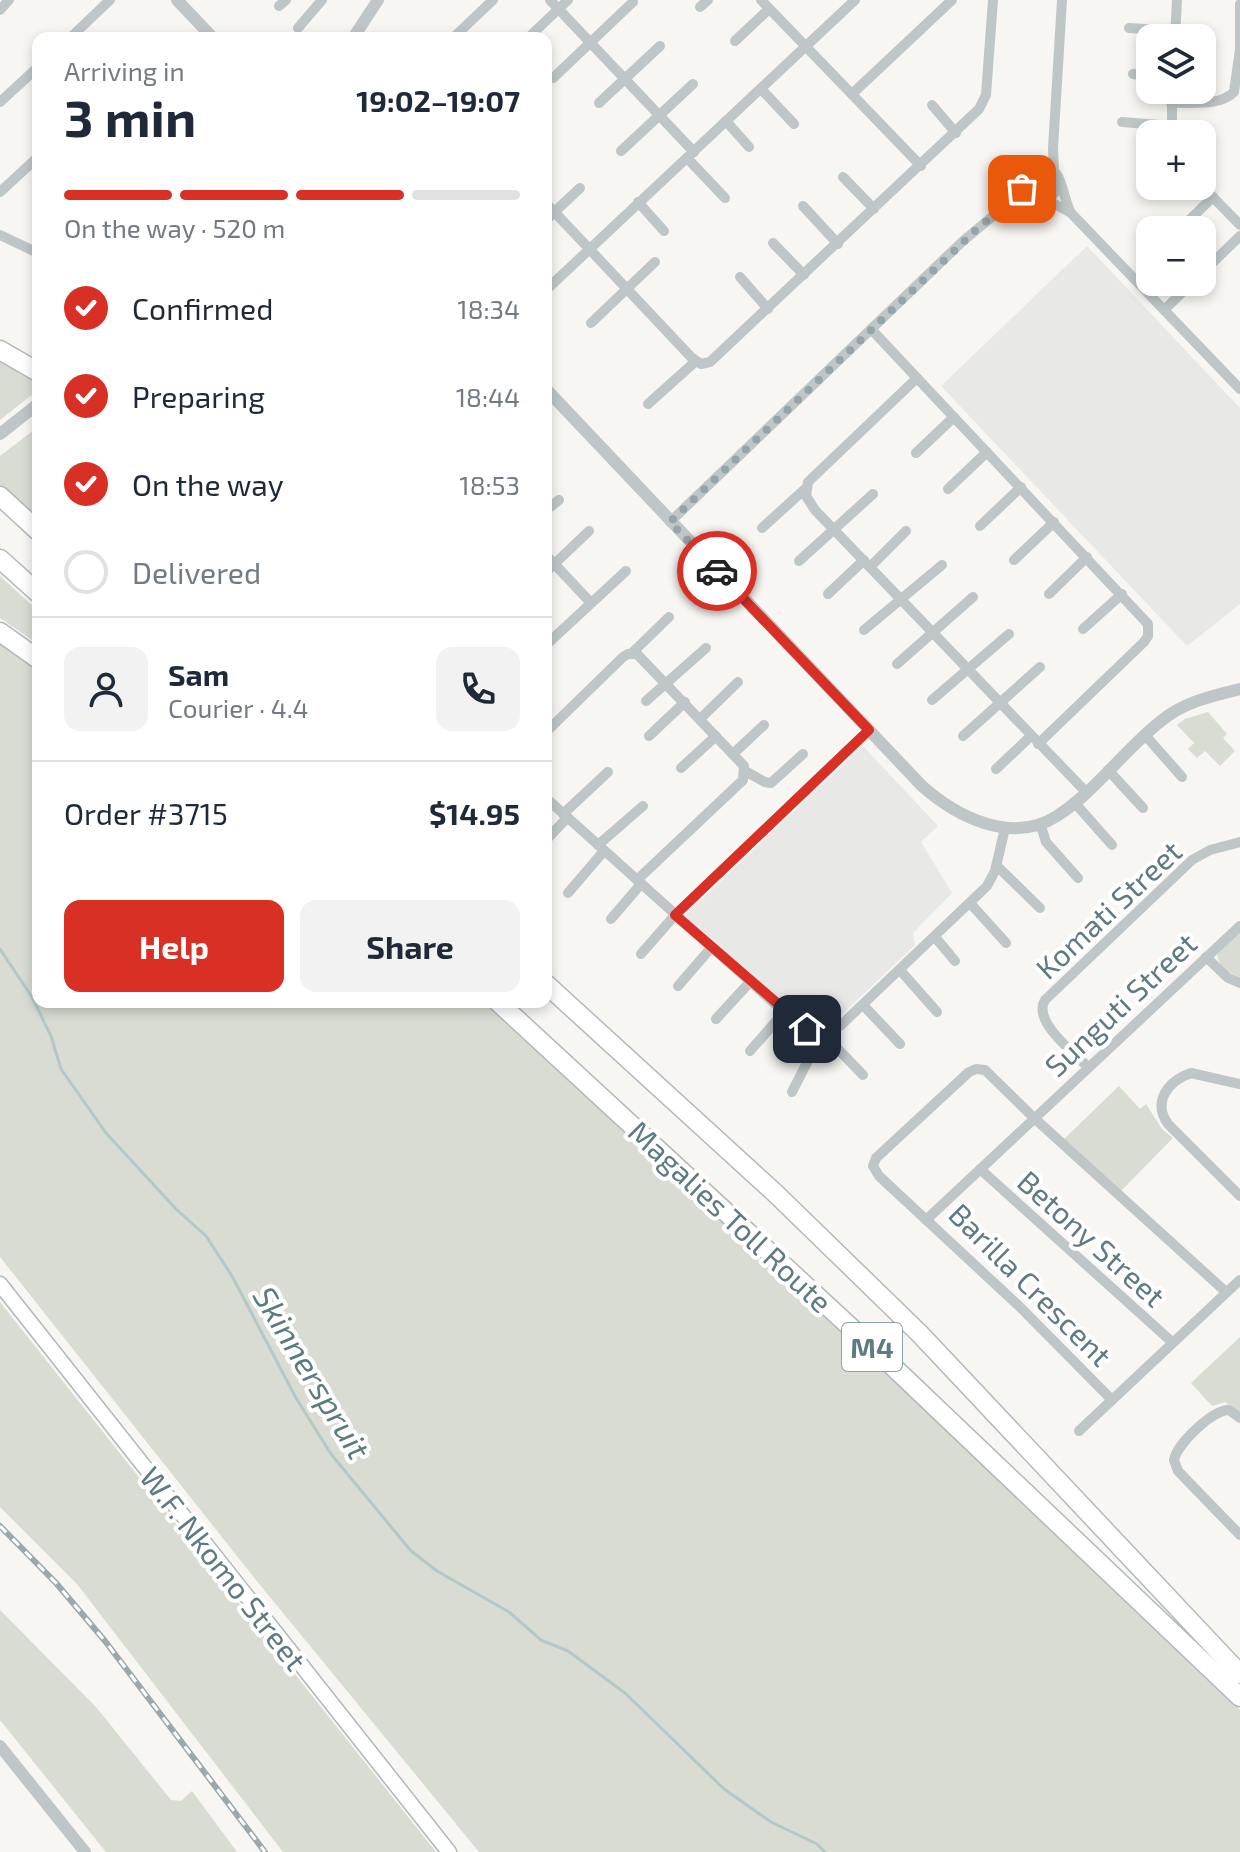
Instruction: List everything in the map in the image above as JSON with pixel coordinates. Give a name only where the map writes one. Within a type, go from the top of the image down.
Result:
[{"type":"highway","points":[[0,350],[32,369]]},
{"type":"highway","points":[[0,496],[32,525]]},
{"type":"highway","points":[[0,559],[32,588]]},
{"type":"highway","points":[[0,632],[32,655]]},
{"type":"highway","name":"Magalies Toll Route","points":[[552,988],[764,1183],[920,1334],[1240,1674]]},
{"type":"highway","name":"Magalies Toll Route","points":[[503,1008],[885,1359],[1240,1697]]},
{"type":"main road","name":"W.F. Nkomo Street","points":[[0,1284],[449,1852]]},
{"type":"street","points":[[0,10],[9,0]]},
{"type":"street","points":[[76,32],[110,0]]},
{"type":"street","points":[[177,0],[207,32]]},
{"type":"street","points":[[298,28],[322,0]]},
{"type":"street","points":[[357,32],[378,0]]},
{"type":"street","points":[[366,32],[385,0]]},
{"type":"street","points":[[459,32],[493,0]]},
{"type":"street","points":[[550,0],[660,115],[725,198]]},
{"type":"street","points":[[534,32],[568,0]]},
{"type":"street","points":[[761,0],[921,166]]},
{"type":"street","points":[[852,94],[952,0]]},
{"type":"street","points":[[552,218],[589,248],[696,361],[705,364],[715,359],[838,244],[984,103],[993,0]]},
{"type":"street","points":[[1062,0],[1053,148],[1054,170],[1071,213]]},
{"type":"street","points":[[1176,24],[1177,0]]},
{"type":"street","points":[[552,284],[852,1]]},
{"type":"street","points":[[553,78],[633,2]]},
{"type":"street","points":[[1216,101],[1229,97],[1237,85],[1240,4]]},
{"type":"street","points":[[735,41],[769,9]]},
{"type":"street","points":[[1129,28],[1136,29]]},
{"type":"street","points":[[599,103],[660,46]]},
{"type":"street","points":[[0,102],[32,73]]},
{"type":"street","points":[[621,151],[693,84]]},
{"type":"street","points":[[761,89],[794,124]]},
{"type":"street","points":[[932,105],[956,133]]},
{"type":"street","points":[[726,121],[749,147]]},
{"type":"street","points":[[1122,122],[1136,124]]},
{"type":"street","points":[[670,522],[970,234],[1011,201],[1053,148]]},
{"type":"street","points":[[0,192],[32,163]]},
{"type":"street","points":[[1038,167],[1054,170]]},
{"type":"street","points":[[843,177],[874,209]]},
{"type":"street","points":[[1028,183],[1040,197],[1071,213],[1240,389]]},
{"type":"street","points":[[1011,201],[1055,194],[1060,187]]},
{"type":"street","points":[[552,214],[580,188]]},
{"type":"street","points":[[1193,216],[1210,200]]},
{"type":"street","points":[[1216,200],[1240,225]]},
{"type":"street","points":[[638,202],[664,231]]},
{"type":"street","points":[[803,206],[838,244]]},
{"type":"street","points":[[0,235],[32,247]]},
{"type":"street","points":[[1216,259],[1240,236]]},
{"type":"street","points":[[773,243],[804,275]]},
{"type":"street","points":[[591,323],[655,262]]},
{"type":"street","points":[[740,277],[768,309]]},
{"type":"street","points":[[1164,310],[1178,296]]},
{"type":"street","points":[[871,329],[1146,619],[1148,630],[1144,642],[1035,740],[996,769]]},
{"type":"street","points":[[648,404],[696,361]]},
{"type":"street","points":[[762,528],[917,378]]},
{"type":"street","points":[[552,395],[869,730],[942,804],[964,816],[1005,828],[1040,823],[1059,815],[1161,721],[1187,704],[1240,689]]},
{"type":"street","points":[[1,440],[32,410]]},
{"type":"street","points":[[916,453],[954,417]]},
{"type":"street","points":[[1,440],[32,418]]},
{"type":"street","points":[[948,489],[987,452]]},
{"type":"street","points":[[980,526],[1021,487]]},
{"type":"street","points":[[805,489],[809,503],[1086,792]]},
{"type":"street","points":[[799,561],[873,494]]},
{"type":"street","points":[[552,505],[559,500]]},
{"type":"street","points":[[1014,560],[1054,522]]},
{"type":"street","points":[[552,566],[589,531]]},
{"type":"street","points":[[828,594],[906,531]]},
{"type":"street","points":[[1049,594],[1087,557]]},
{"type":"street","points":[[864,630],[942,565]]},
{"type":"street","points":[[552,570],[591,603]]},
{"type":"street","points":[[552,639],[626,571]]},
{"type":"street","points":[[1083,629],[1122,594]]},
{"type":"street","points":[[897,664],[973,597]]},
{"type":"street","points":[[552,726],[669,617]]},
{"type":"street","points":[[932,700],[1009,634]]},
{"type":"street","points":[[646,701],[706,648]]},
{"type":"street","points":[[632,653],[642,657],[667,683],[745,771],[771,783],[803,754]]},
{"type":"street","points":[[963,736],[1040,667]]},
{"type":"street","points":[[700,719],[738,682]]},
{"type":"street","points":[[649,736],[685,702]]},
{"type":"street","points":[[733,754],[764,725]]},
{"type":"street","points":[[641,954],[675,915],[869,730]]},
{"type":"street","points":[[1145,735],[1182,777]]},
{"type":"street","points":[[681,768],[716,736]]},
{"type":"street","points":[[1108,770],[1143,808]]},
{"type":"street","points":[[611,919],[639,882],[743,780],[745,771]]},
{"type":"street","points":[[552,832],[608,772]]},
{"type":"street","points":[[1074,802],[1112,845]]},
{"type":"street","points":[[552,804],[750,982],[807,1029],[824,1033],[863,1075]]},
{"type":"street","points":[[568,893],[601,848],[643,806]]},
{"type":"street","points":[[1040,823],[1046,842],[1078,878]]},
{"type":"street","points":[[792,1092],[824,1033],[840,1026],[987,886],[997,866],[1005,828]]},
{"type":"street","name":"Komati Street","points":[[1087,1066],[1045,1022],[1041,1011],[1045,1000],[1192,860],[1210,850],[1240,842]]},
{"type":"street","points":[[997,866],[1040,908]]},
{"type":"street","points":[[970,903],[1006,943]]},
{"type":"street","name":"Sunguti Street","points":[[1033,1117],[1240,926]]},
{"type":"street","points":[[935,937],[955,961]]},
{"type":"street","points":[[678,986],[711,948]]},
{"type":"street","points":[[1206,957],[1228,978],[1240,983]]},
{"type":"street","points":[[900,970],[937,1012]]},
{"type":"street","points":[[716,1019],[750,982]]},
{"type":"street","points":[[863,1005],[900,1044]]},
{"type":"street","points":[[750,1051],[785,1011]]},
{"type":"street","points":[[926,1220],[879,1176],[873,1166],[876,1158],[969,1072],[976,1069],[990,1074],[1033,1117],[1226,1292]]},
{"type":"street","points":[[1240,1084],[1191,1073],[1169,1089],[1160,1104],[1160,1111],[1168,1124],[1240,1196]]},
{"type":"street","name":"Barilla Crescent","points":[[1033,1117],[926,1220],[1020,1307],[1112,1400]]},
{"type":"street","name":"Betony Street","points":[[980,1169],[1172,1342]]},
{"type":"street","points":[[1079,1431],[1240,1280]]},
{"type":"street","points":[[1240,1418],[1229,1410],[1221,1410],[1211,1416],[1178,1449],[1174,1460],[1178,1471],[1240,1535]]},
{"type":"street","points":[[0,1746],[85,1852]]},
{"type":"shaded area","points":[[1087,246],[1240,408],[1240,604],[1187,646],[941,386]]},
{"type":"shaded area","points":[[0,357],[32,377],[32,395],[0,420]]},
{"type":"shaded area","points":[[32,432],[32,515],[0,486],[0,456]]},
{"type":"shaded area","points":[[0,576],[32,605],[32,640],[0,618]]},
{"type":"shaded area","points":[[0,637],[32,659],[32,1008],[491,1008],[1049,1523],[1240,1710],[1240,1852],[479,1852],[256,1580],[0,1257]]},
{"type":"shaded area","points":[[1208,712],[1227,734],[1223,738],[1235,751],[1220,766],[1205,751],[1197,758],[1188,749],[1194,743],[1177,725],[1185,719]]},
{"type":"shaded area","points":[[863,746],[938,826],[921,842],[952,893],[913,933],[915,945],[836,1020],[803,1022],[688,920],[686,914]]},
{"type":"shaded area","points":[[1240,932],[1240,977],[1224,968],[1217,952]]},
{"type":"shaded area","points":[[1119,1086],[1140,1109],[1146,1104],[1162,1129],[1173,1138],[1121,1191],[1064,1139]]},
{"type":"shaded area","points":[[0,1302],[436,1852],[283,1852],[77,1584],[0,1507]]},
{"type":"shaded area","points":[[1240,1337],[1240,1413],[1225,1402],[1212,1406],[1191,1383]]},
{"type":"shaded area","points":[[0,1610],[96,1707],[171,1800],[181,1801],[192,1791],[237,1852],[106,1852],[0,1720]]},
{"type":"waterway","name":"Skinnerspruit","points":[[0,949],[32,997]]},
{"type":"waterway","name":"Skinnerspruit","points":[[37,1008],[51,1036],[61,1069],[106,1133],[176,1209],[206,1236],[232,1276],[296,1398],[331,1454],[411,1551],[437,1571],[509,1612],[541,1640],[568,1651],[625,1693],[724,1789],[771,1822],[817,1844],[825,1852]]},
{"type":"railway","points":[[0,1526],[56,1583],[105,1641],[265,1852]]},
{"type":"way so far","points":[[717,571],[670,522],[990,217],[1011,201],[1035,195],[1028,183],[1022,189]]},
{"type":"route","points":[[717,571],[869,730],[675,915],[807,1029]]}]
